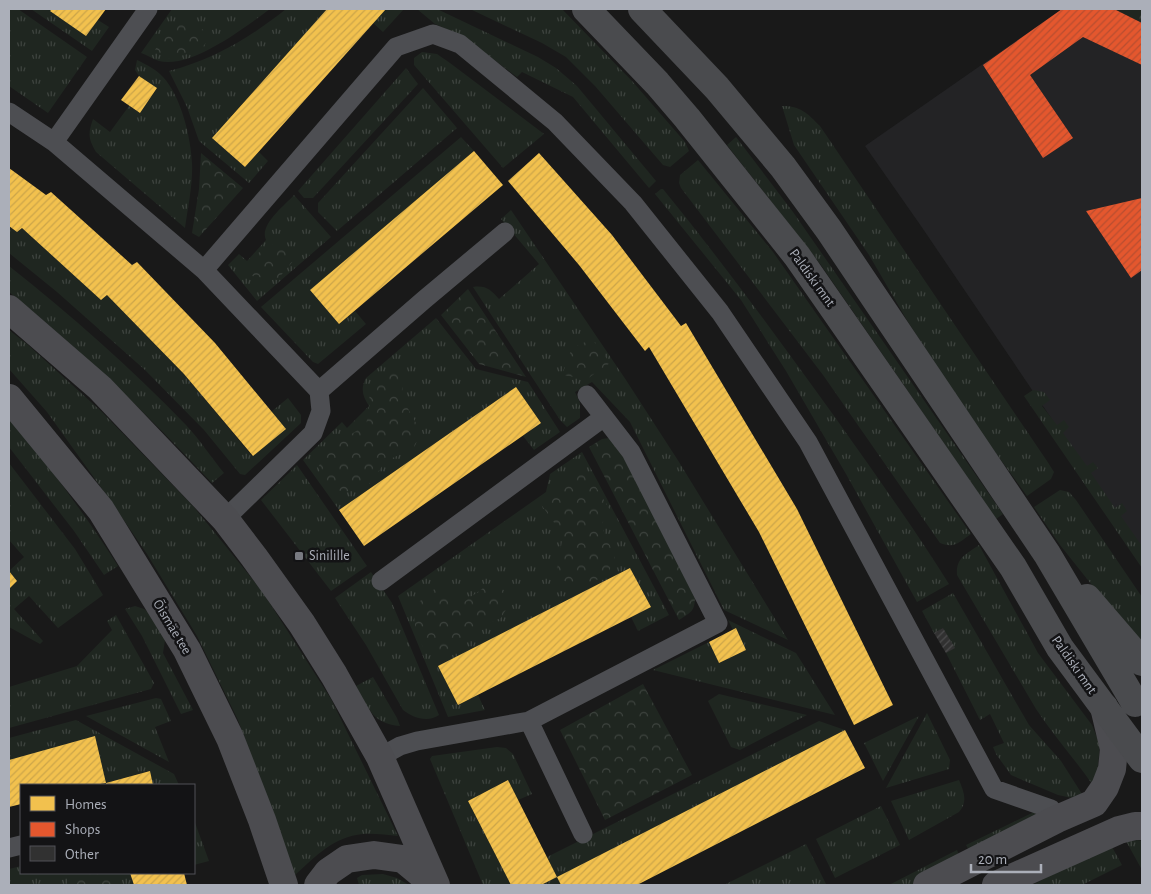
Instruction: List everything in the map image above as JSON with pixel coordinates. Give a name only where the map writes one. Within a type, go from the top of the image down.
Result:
[{"type":"main road","name":"Paldiski mnt","points":[[586,9],[657,83],[687,118],[797,256],[1013,566],[1060,648],[1142,759]]},
{"type":"main road","name":"Paldiski mnt","points":[[642,9],[717,88],[783,166],[829,230],[1047,554],[1139,708]]},
{"type":"main road","points":[[9,309],[100,388],[225,519],[302,624],[334,676],[380,758],[435,885]]},
{"type":"main road","name":"Õismäe tee","points":[[9,398],[101,510],[187,650],[230,738],[262,820],[284,885]]},
{"type":"main road","name":"Paldiski mnt","points":[[1047,554],[1134,650],[1142,662]]},
{"type":"main road","name":"Paldiski mnt","points":[[1013,566],[1139,708]]},
{"type":"main road","points":[[927,885],[1057,819],[1094,803],[1105,787],[1112,769],[1114,749],[1104,707]]},
{"type":"main road","points":[[1057,819],[1072,851]]},
{"type":"main road","points":[[996,885],[1119,830],[1142,826]]},
{"type":"main road","points":[[318,885],[328,872],[347,859],[374,854],[403,859],[435,885]]},
{"type":"street","points":[[54,142],[148,9]]},
{"type":"street","points":[[204,270],[396,47],[433,34],[460,44],[563,130],[633,203],[720,312],[808,442],[994,789],[1051,809],[1057,819]]},
{"type":"street","points":[[9,112],[54,142],[204,270],[319,391],[321,411],[313,433],[225,519]]},
{"type":"street","points":[[319,391],[505,232]]},
{"type":"street","points":[[380,758],[400,746],[417,741],[529,721],[718,623],[630,452],[588,395]]},
{"type":"street","points":[[380,581],[604,417]]},
{"type":"street","points":[[529,721],[582,834]]},
{"type":"shaded area","points":[[1062,9],[1114,9],[1142,23],[1142,552],[865,146]]},
{"type":"green space","points":[[9,9],[18,9],[87,57],[48,113],[9,86]]},
{"type":"green space","points":[[31,9],[52,9],[51,11],[86,36],[98,20],[109,27],[92,51]]},
{"type":"green space","points":[[172,9],[270,9],[218,45],[187,59],[172,62],[159,61],[141,53]]},
{"type":"green space","points":[[286,9],[327,9],[212,138],[245,167],[259,152],[268,161],[249,183],[199,141],[187,107],[169,71],[216,54],[259,29]]},
{"type":"green space","points":[[386,9],[404,9],[383,32],[373,23]]},
{"type":"green space","points":[[417,9],[437,9],[538,57],[556,68],[577,86],[656,181],[649,188],[573,97],[522,72],[517,77],[461,35],[435,24]]},
{"type":"green space","points":[[470,9],[562,9],[632,81],[685,142],[689,151],[670,167],[663,165],[595,86],[566,57],[542,43]]},
{"type":"green space","points":[[1114,9],[1142,9],[1142,23]]},
{"type":"green space","points":[[192,22],[212,36],[199,51],[169,59],[155,50],[167,28]]},
{"type":"green space","points":[[422,52],[437,54],[544,134],[503,168],[414,65],[414,58]]},
{"type":"green space","points":[[137,60],[154,69],[163,77],[175,95],[184,118],[190,142],[192,171],[185,228],[96,152],[91,143],[90,132],[93,119],[110,132],[129,106],[140,113],[157,89],[139,76],[135,70]]},
{"type":"green space","points":[[406,68],[418,84],[313,198],[304,198],[298,191]]},
{"type":"green space","points":[[423,88],[457,128],[337,231],[318,212],[318,203]]},
{"type":"green space","points":[[782,106],[794,107],[803,111],[820,126],[1054,472],[1051,479],[1027,496],[977,427],[908,322],[869,255],[794,145]]},
{"type":"green space","points":[[461,137],[474,151],[311,290],[339,324],[355,311],[366,324],[318,364],[313,362],[261,307]]},
{"type":"green space","points":[[736,137],[793,212],[1003,514],[996,519],[821,265],[727,145]]},
{"type":"green space","points":[[201,153],[243,188],[199,237],[192,233],[199,189]]},
{"type":"green space","points":[[698,160],[773,252],[971,534],[960,542],[953,545],[940,543],[823,375],[681,188],[679,183],[680,175]]},
{"type":"green space","points":[[663,189],[752,303],[894,501],[949,584],[917,602],[786,371],[741,300],[655,194]]},
{"type":"green space","points":[[294,195],[331,237],[257,301],[228,265],[239,254],[247,261],[266,240],[266,228],[269,222]]},
{"type":"green space","points":[[511,210],[679,462],[788,640],[724,610],[630,422],[592,382],[575,392],[580,403],[580,418],[567,427],[560,420],[473,287],[488,289],[499,299],[539,264],[501,219]]},
{"type":"green space","points":[[9,226],[17,232],[22,228],[101,300],[107,295],[184,374],[252,456],[285,429],[271,412],[288,398],[301,415],[301,423],[245,475],[240,474],[204,430],[145,370],[57,292],[9,253]]},
{"type":"green space","points":[[283,239],[294,260],[277,280],[252,276],[258,253]]},
{"type":"green space","points":[[9,266],[78,323],[144,383],[191,431],[224,473],[212,483],[114,384],[9,292]]},
{"type":"green space","points":[[468,289],[526,377],[479,364],[441,315]]},
{"type":"green space","points":[[436,318],[476,369],[528,382],[560,432],[534,450],[523,436],[541,423],[516,387],[339,510],[303,460],[342,422],[347,428],[369,406],[363,393],[366,378]]},
{"type":"green space","points":[[9,330],[102,412],[193,506],[262,591],[331,699],[398,836],[367,834],[343,839],[326,848],[295,875],[238,720],[197,636],[147,554],[110,500],[47,412],[9,369]]},
{"type":"green space","points":[[592,339],[610,363],[587,379],[562,375],[572,348]]},
{"type":"green space","points":[[403,372],[402,398],[421,432],[414,448],[386,461],[369,484],[346,492],[328,488],[318,467],[332,446],[366,425],[370,402],[368,385],[384,373]]},
{"type":"green space","points":[[1033,390],[1044,392],[1050,400],[1042,406],[1057,425],[1064,420],[1069,427],[1063,433],[1087,466],[1093,462],[1098,468],[1091,473],[1115,508],[1122,503],[1127,511],[1121,516],[1142,546],[1142,568],[1024,396]]},
{"type":"green space","points":[[9,417],[66,490],[118,566],[104,575],[74,531],[9,447]]},
{"type":"green space","points":[[609,438],[616,441],[695,594],[692,610],[679,620],[589,447],[602,439]]},
{"type":"green space","points":[[582,452],[669,615],[638,631],[631,617],[651,607],[630,568],[439,666],[458,705],[478,695],[485,710],[448,717],[398,596],[546,492],[550,474]]},
{"type":"green space","points":[[9,463],[75,549],[103,595],[58,628],[29,596],[14,609],[43,641],[40,644],[9,627],[9,589],[17,581],[9,571],[24,557],[9,540]]},
{"type":"green space","points":[[297,465],[367,566],[331,591],[261,500]]},
{"type":"green space","points":[[585,469],[610,510],[601,525],[615,557],[607,576],[575,588],[556,575],[563,535],[540,503]]},
{"type":"green space","points":[[1060,490],[1069,492],[1076,500],[1142,597],[1142,648],[1060,545],[1034,507]]},
{"type":"green space","points":[[979,545],[1038,653],[1092,725],[1100,745],[1097,775],[1092,784],[1036,709],[957,575],[960,561]]},
{"type":"green space","points":[[371,572],[392,603],[439,715],[435,717],[425,719],[411,715],[403,710],[366,645],[335,598]]},
{"type":"green space","points":[[493,581],[513,598],[501,618],[465,633],[458,646],[428,656],[416,634],[413,607],[438,586],[461,604]]},
{"type":"green space","points":[[953,593],[1029,725],[1061,761],[1082,794],[1072,798],[1058,795],[1011,775],[996,754],[993,747],[1004,743],[990,714],[980,720],[946,653],[954,648],[943,628],[934,633],[922,611]]},
{"type":"green space","points":[[135,606],[144,609],[150,614],[165,640],[163,653],[193,710],[181,714],[142,636],[125,609]]},
{"type":"green space","points":[[116,615],[154,683],[151,689],[9,728],[9,687],[77,666],[112,630],[107,621]]},
{"type":"green space","points":[[728,620],[796,653],[835,715],[653,670],[709,642],[719,663],[746,650],[736,629],[733,630]]},
{"type":"green space","points":[[373,677],[400,726],[391,725],[377,718],[364,701],[356,686]]},
{"type":"green space","points":[[643,684],[692,775],[605,820],[560,730]]},
{"type":"green space","points":[[719,694],[807,715],[740,750],[731,747],[708,701]]},
{"type":"green space","points":[[156,698],[161,699],[171,721],[155,727],[169,762],[86,716]]},
{"type":"green space","points":[[927,713],[950,760],[949,769],[886,788]]},
{"type":"green space","points":[[919,716],[883,781],[864,743]]},
{"type":"green space","points":[[76,720],[174,774],[179,784],[153,784],[149,771],[106,784],[100,784],[105,783],[95,737],[9,760],[9,738]]},
{"type":"green space","points":[[819,721],[845,730],[558,877],[561,885],[541,885],[557,877],[547,857]]},
{"type":"green space","points":[[497,747],[506,748],[513,754],[532,794],[518,800],[508,780],[468,801],[511,885],[483,885],[430,759],[432,756]]},
{"type":"green space","points":[[959,780],[964,793],[964,804],[959,812],[909,840],[891,801]]},
{"type":"green space","points":[[881,806],[900,845],[835,878],[816,839]]},
{"type":"green space","points":[[1034,812],[1038,814],[971,854],[966,845]]},
{"type":"green space","points":[[195,823],[209,861],[195,865]]},
{"type":"green space","points":[[1126,841],[1142,841],[1142,870]]},
{"type":"green space","points":[[806,844],[826,884],[724,885]]},
{"type":"green space","points":[[1111,845],[1122,865],[1082,885],[1032,885]]},
{"type":"green space","points":[[957,850],[961,860],[912,885],[889,885]]},
{"type":"green space","points":[[20,866],[20,874],[130,874],[134,885],[9,885],[9,869]]},
{"type":"green space","points":[[80,874],[111,874],[122,885],[67,885],[68,880]]},
{"type":"green space","points":[[383,874],[397,878],[409,885],[359,885],[357,878],[362,875]]},
{"type":"building: Homes","points":[[52,9],[106,9],[86,36],[50,11]]},
{"type":"building: Homes","points":[[327,9],[386,9],[245,167],[212,138]]},
{"type":"building: Homes","points":[[139,76],[157,88],[140,113],[121,100]]},
{"type":"building: Homes","points":[[474,151],[503,185],[339,324],[310,290]]},
{"type":"building: Homes","points":[[539,153],[612,235],[681,326],[686,323],[797,509],[893,705],[854,725],[759,532],[649,347],[645,351],[579,265],[508,181]]},
{"type":"building: Homes","points":[[9,168],[46,195],[51,192],[132,265],[137,262],[215,343],[286,429],[253,456],[184,374],[107,295],[101,300],[22,228],[17,232],[9,226]]},
{"type":"building: Homes","points":[[516,387],[541,423],[364,546],[339,510]]},
{"type":"building: Homes","points":[[630,568],[651,607],[458,705],[438,666]]},
{"type":"building: Homes","points":[[9,571],[17,581],[9,589]]},
{"type":"building: Homes","points":[[736,628],[746,650],[719,663],[709,642]]},
{"type":"building: Homes","points":[[845,730],[865,768],[637,885],[561,885],[557,877]]},
{"type":"building: Homes","points":[[95,736],[106,783],[20,784],[20,804],[9,807],[9,760]]},
{"type":"building: Homes","points":[[150,771],[153,784],[106,784]]},
{"type":"building: Homes","points":[[508,780],[557,877],[541,885],[511,885],[468,801]]},
{"type":"building: Homes","points":[[130,874],[184,874],[187,885],[134,885]]},
{"type":"building: Shops","points":[[1062,9],[1114,9],[1142,23],[1142,65],[1083,37],[1030,75],[1073,138],[1043,158],[983,65]]},
{"type":"building: Shops","points":[[1142,198],[1142,270],[1131,278],[1086,211]]},
{"type":"building: Other","points":[[943,628],[955,648],[946,653],[934,633]]},
{"type":"place","name":"Sinilille","points":[[299,556]]}]
